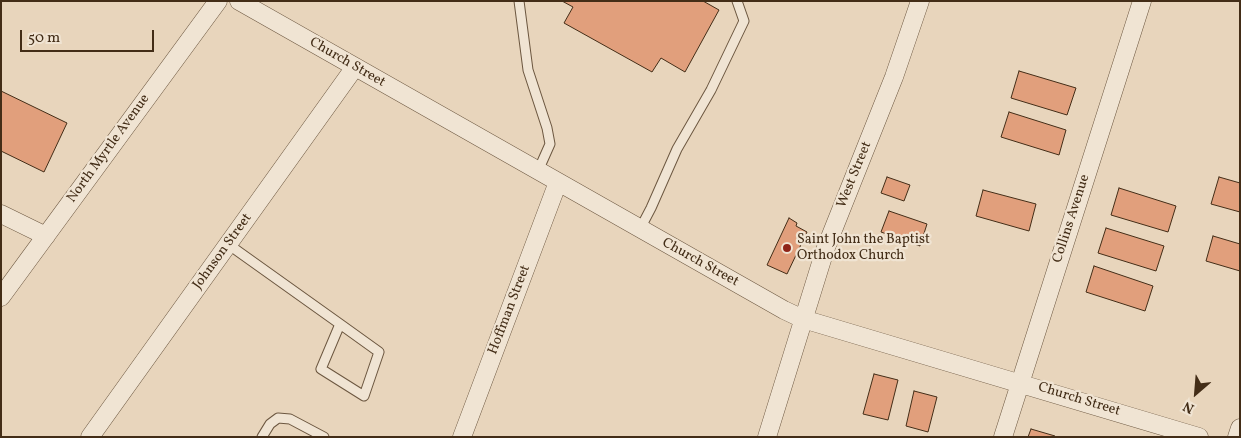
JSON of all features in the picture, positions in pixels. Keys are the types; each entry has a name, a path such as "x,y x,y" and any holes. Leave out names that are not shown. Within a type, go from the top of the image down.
{"street":[{"name":"North Myrtle Avenue","path":"1,298 218,1"},
{"name":"Church Street","path":"238,1 784,310 803,318 1198,437"},
{"name":"West Street","path":"767,437 825,250 894,77 920,1"},
{"name":"Collins Avenue","path":"1003,437 1142,1"},
{"name":"Johnson Street","path":"90,437 355,67"},
{"name":"Hoffman Street","path":"462,437 558,182"},
{"path":"1,214 46,236"},
{"path":"1237,437 1240,428"}],"lane":[{"path":"519,1 528,70 547,128 550,144 538,171"},
{"path":"640,229 677,148 711,90 744,21 737,1"},
{"path":"228,244 340,324 379,352 364,396 320,369 340,324"},
{"path":"262,437 270,424 278,418 290,419 324,437"}],"building":[{"path":"562,1 703,1 719,10 685,72 661,58 652,72 564,23 573,7"},
{"path":"1019,71 1076,88 1067,115 1011,98"},
{"path":"1,91 67,123 44,172 1,151"},
{"path":"1009,112 1066,130 1059,155 1001,137"},
{"path":"887,177 910,185 904,201 881,193"},
{"path":"1219,177 1240,183 1240,212 1211,204"},
{"path":"1119,188 1176,206 1168,232 1111,215"},
{"path":"983,190 1036,204 1029,231 976,216"},
{"path":"889,211 927,224 920,246 881,232"},
{"name":"Saint John the Baptist Orthodox Church","path":"789,218 797,223 796,226 807,232 787,274 767,265"},
{"path":"1106,228 1164,246 1156,271 1098,253"},
{"path":"1213,236 1240,244 1240,271 1206,261"},
{"path":"1094,266 1153,286 1145,311 1086,292"},
{"path":"874,374 898,380 888,420 863,414"},
{"path":"914,391 937,397 928,432 906,426"},
{"path":"1031,429 1055,436 1028,437"}],"place":[{"name":"Saint John the Baptist Orthodox Church","path":"787,248"}]}
